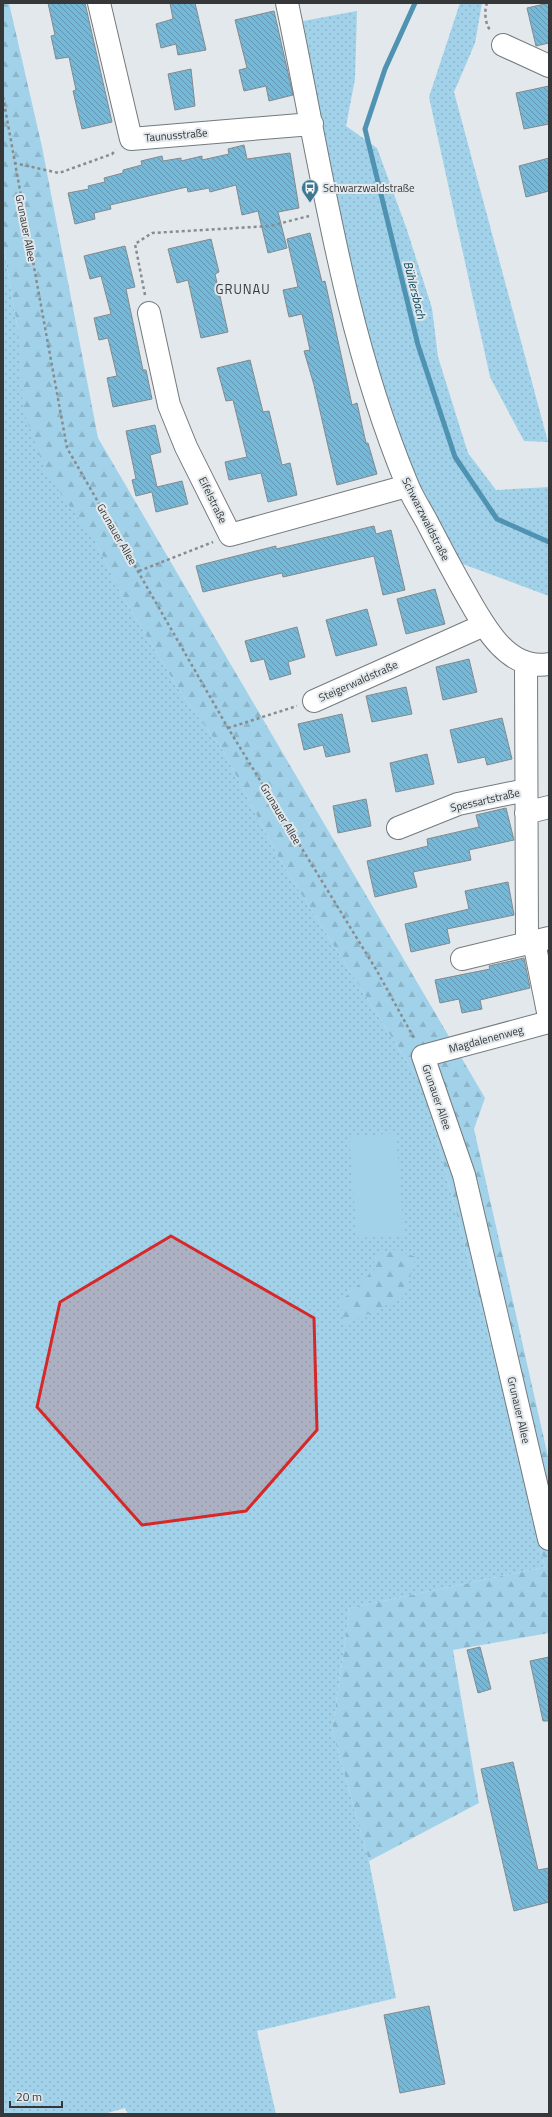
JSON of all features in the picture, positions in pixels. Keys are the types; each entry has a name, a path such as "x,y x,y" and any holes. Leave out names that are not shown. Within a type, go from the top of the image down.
{"street":[{"name":"Taunusstraße","path":"99,3 131,139 312,124"},
{"name":"Schwarzwaldstraße","path":"288,3 312,124 327,211 362,358 407,486 484,625 503,649 526,663 549,664"},
{"path":"504,45 549,66"},
{"name":"Eifelstraße","path":"149,313 169,405 186,447 230,535 407,486"},
{"name":"Steigerwaldstraße","path":"314,701 484,625"},
{"name":"Spessartstraße","path":"526,663 526,813 537,941 549,1017"},
{"name":"Spessartstraße","path":"398,828 458,804 526,790"},
{"name":"Spessartstraße","path":"526,813 549,807"},
{"path":"462,959 537,941"},
{"name":"Magdalenenweg","path":"423,1056 549,1022"},
{"name":"Grunauer Allee","path":"423,1056 464,1175 549,1539"}],"path":[{"path":"487,3 485,9 488,28 504,45"},
{"name":"Grunauer Allee","path":"3,97 67,448 228,728 377,971 423,1056"},
{"path":"14,163 59,173 112,154 131,139"},
{"path":"149,313 135,244 152,233 270,226 327,211"},
{"path":"139,571 230,535"},
{"name":"Steigerwaldstraße","path":"228,728 314,701"}],"highlighted area":[{"path":"171,1236 314,1318 317,1430 246,1511 142,1525 37,1407 60,1302"}],"green space":[{"path":"3,3 9,3 42,147 98,438 485,1098 474,1129 549,1461 549,1633 453,1650 479,1803 369,1861 332,1730 350,1608 545,1567 489,1336 423,1087 280,860 224,752 181,693 123,597 96,543 45,471 23,409 18,331 3,243"},
{"path":"460,3 482,3 475,43 454,92 548,442 524,441 490,377 429,97"},
{"path":"357,11 355,79 346,126 377,148 406,227 432,308 438,357 468,453 496,490 549,487 549,596 460,563 418,488 394,423 376,367 361,310 336,194 303,21"},
{"path":"3,243 18,331 96,543 123,597 181,693 224,752 280,860 423,1087 489,1336 545,1567 350,1608 332,1730 369,1861 396,1998 257,2031 276,2114 128,2114 125,2108 104,2114 3,2114"},
{"path":"396,1133 404,1235 357,1238 349,1137"},
{"path":"395,1250 416,1257 404,1297 344,1325 340,1302 375,1269 373,1256"}],"building":[{"path":"48,3 85,3 112,122 82,129 73,91 76,90 69,57 56,59 51,36 55,35"},
{"path":"170,3 195,3 206,50 178,55 176,44 161,48 156,24 173,19"},
{"path":"549,3 549,43 536,46 527,8"},
{"path":"274,11 293,95 269,101 266,86 244,91 239,70 247,68 235,20"},
{"path":"191,69 195,106 175,110 168,74"},
{"path":"549,86 549,124 524,129 516,93"},
{"path":"244,145 247,159 290,153 299,208 278,212 287,248 268,253 258,211 242,215 236,185 210,192 209,188 188,192 187,187 110,205 111,209 94,213 95,219 75,224 68,193 89,189 88,186 105,182 104,178 123,173 123,170 142,165 141,161 162,156 163,161 181,158 181,161 202,156 202,160 229,154 228,149"},
{"path":"549,158 549,191 526,197 519,166"},
{"path":"310,233 322,282 325,281 352,405 357,403 366,443 368,443 377,474 337,485 314,385 304,351 310,350 302,314 289,317 283,290 298,287 287,239"},
{"path":"211,239 219,272 215,274 228,332 201,338 188,280 177,283 168,249"},
{"path":"125,246 135,287 126,289 143,370 146,370 152,399 113,407 107,378 117,376 108,338 99,340 94,318 111,314 101,276 90,279 84,256"},
{"path":"250,360 263,412 269,411 282,465 290,463 297,495 268,502 261,473 229,480 225,462 247,457 233,400 226,401 217,368"},
{"path":"155,425 161,452 150,455 157,487 182,481 188,504 156,512 152,492 136,496 132,480 136,479 126,431"},
{"path":"374,526 376,534 391,530 405,590 383,595 374,556 283,577 282,573 203,592 196,566 276,546 276,549"},
{"path":"435,589 445,624 406,634 397,599"},
{"path":"367,609 377,645 336,656 326,620"},
{"path":"297,627 305,657 288,662 291,674 270,680 264,659 251,662 245,641"},
{"path":"469,659 477,692 443,700 436,667"},
{"path":"406,687 412,714 372,722 366,696"},
{"path":"342,714 350,752 326,757 323,745 304,750 298,724"},
{"path":"502,718 512,759 487,765 485,757 458,763 450,730"},
{"path":"427,754 434,784 396,792 390,763"},
{"path":"366,799 371,826 338,833 333,806"},
{"path":"506,808 514,840 469,850 471,860 413,872 417,887 375,897 367,861 428,846 427,839 479,827 476,815"},
{"path":"508,882 514,915 447,929 450,943 411,952 405,924 469,909 465,891"},
{"path":"524,958 530,988 480,1000 482,1009 462,1013 459,999 440,1003 435,980 490,969 489,966"},
{"path":"480,1647 491,1689 478,1693 467,1650"},
{"path":"549,1657 549,1721 543,1721 530,1661"},
{"path":"513,1762 538,1870 549,1868 549,1902 514,1911 481,1769"},
{"path":"429,2006 445,2084 400,2093 384,2015"}],"waterway":[{"name":"Bühlersbach","path":"415,3 385,69 365,129 418,345 455,457 497,519 549,542"}],"place":[{"name":"Schwarzwaldstraße","path":"310,203"}],"district":[{"name":"GRUNAU","path":"243,289"}]}
